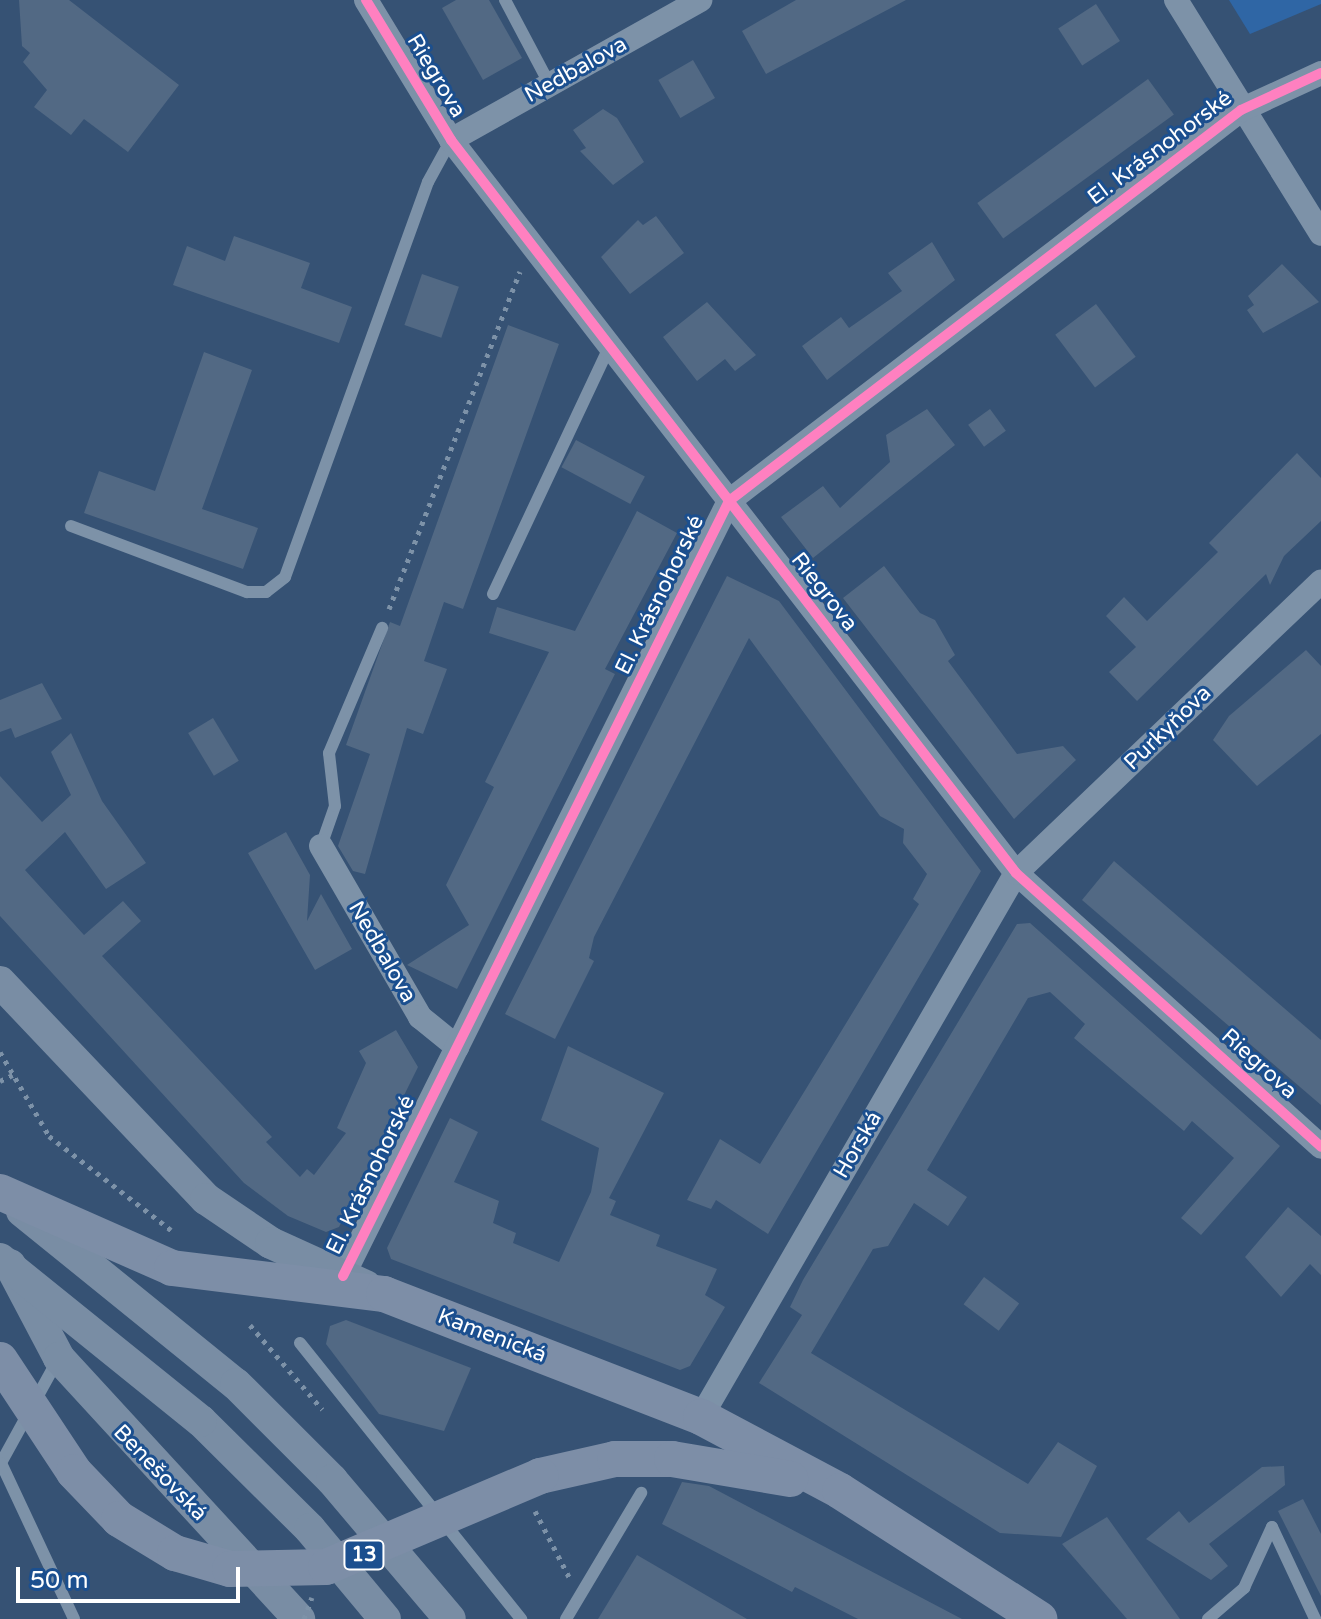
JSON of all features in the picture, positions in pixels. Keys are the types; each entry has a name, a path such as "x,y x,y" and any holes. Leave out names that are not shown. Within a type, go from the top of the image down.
{"main road":[{"name":"Kamenická","path":"0,982 206,1199 271,1243 384,1294 701,1417 840,1491 1039,1619"},
{"name":"13","path":"0,1194 114,1246 200,1275 384,1294"},
{"path":"0,1194 236,1384 332,1480 450,1619"},
{"name":"Benešovská","path":"0,1244 59,1358 299,1619"},
{"path":"0,1259 201,1421 310,1529 385,1619"},
{"name":"13","path":"0,1360 74,1472 119,1519 175,1553 230,1569 326,1567 540,1476 615,1459 672,1459 840,1491"}],"street":[{"name":"Riegrova","path":"366,0 451,140 1016,873 1321,1147"},
{"path":"1176,0 1241,110 1321,234"},
{"name":"Nedbalova","path":"451,140 690,3"},
{"name":"El. Krásnohorské","path":"343,1276 729,501 1241,110 1321,73"},
{"name":"Purkyňova","path":"1016,873 1321,582"},
{"name":"Nedbalova","path":"321,846 420,1017 457,1047"},
{"name":"Horská","path":"701,1417 1016,873"}],"lane":[{"path":"505,0 550,85"},
{"path":"71,526 247,592 266,592 285,577 428,182 451,140"},
{"path":"493,594 609,348"},
{"path":"321,846 335,806 329,753 382,628"},
{"path":"300,1343 521,1619"},
{"path":"59,1358 1,1463 74,1619"},
{"path":"566,1619 641,1493"},
{"path":"1208,1619 1244,1588 1272,1527 1315,1619"}],"path":[{"path":"382,628 530,245"},
{"path":"0,1052 49,1136 174,1232"},
{"path":"0,1081 13,1075"},
{"path":"536,1513 580,1596"}],"shaded area":[{"path":"1229,0 1321,0 1321,4 1250,34"}],"building":[{"path":"19,0 69,0 179,85 128,152 84,119 71,135 34,107 47,90 23,62 30,53 22,46"},
{"path":"456,0 489,0 522,58 483,80 442,8"},
{"path":"796,0 906,0 766,74 742,31"},
{"path":"1096,4 1120,41 1082,65 1058,29"},
{"path":"693,60 715,98 680,118 658,80"},
{"path":"1148,79 1174,115 1003,239 977,203"},
{"path":"603,109 617,118 644,162 613,185 580,151 586,148 573,130"},
{"path":"656,216 684,253 630,294 601,257 638,220 643,225"},
{"path":"234,236 310,263 301,288 352,307 339,343 173,285 187,246 225,261"},
{"path":"932,242 955,280 827,380 802,346 841,317 849,328 902,291 888,273"},
{"path":"1282,264 1319,302 1263,333 1247,310 1254,305 1248,296"},
{"path":"422,274 459,287 441,338 404,325"},
{"path":"707,302 756,355 735,371 725,359 697,381 663,337"},
{"path":"1096,304 1136,357 1095,387 1055,335"},
{"path":"508,325 559,344 463,609 444,602 424,661 447,669 423,734 407,728 365,874 353,871 338,846 370,754 346,745 390,622 400,626"},
{"path":"204,352 252,370 202,509 258,528 243,569 84,513 99,471 155,491"},
{"path":"927,409 955,445 813,558 781,517 823,486 840,508 890,462 886,435"},
{"path":"990,409 1006,431 984,447 968,425"},
{"path":"576,440 645,477 630,504 561,467"},
{"path":"1297,453 1321,478 1321,521 1284,556 1270,585 1266,574 1137,701 1109,672 1136,647 1106,616 1124,597 1147,621 1218,552 1209,543"},
{"path":"637,511 677,533 605,669 615,674 457,989 407,965 469,925 446,885 494,787 485,782 549,652 489,633 497,607 575,631"},
{"path":"884,566 920,613 935,620 955,655 948,661 1017,754 1063,746 1076,760 1014,819 843,598"},
{"path":"727,576 779,601 981,871 768,1234 716,1200 711,1209 687,1200 720,1139 760,1164 919,904 913,899 927,874 903,843 904,829 880,816 749,638 594,937 589,958 594,961 555,1039 505,1014"},
{"path":"1306,650 1321,666 1321,734 1257,786 1213,740 1229,716"},
{"path":"42,683 62,719 15,738 11,728 0,732 0,700"},
{"path":"213,718 239,761 214,776 188,733"},
{"path":"71,733 102,801 146,863 106,889 65,832 25,870 84,935 123,901 141,921 102,956 272,1137 266,1142 300,1177 307,1169 314,1175 346,1133 337,1128 366,1063 359,1051 396,1030 418,1067 339,1227 326,1232 288,1216 244,1183 0,916 0,776 42,822 71,795 51,752"},
{"path":"286,832 310,875 307,921 321,894 352,949 315,970 248,853"},
{"path":"1114,861 1321,1040 1321,1105 1082,900"},
{"path":"1030,923 1280,1146 1201,1235 1181,1218 1234,1158 1192,1121 1184,1131 1074,1038 1085,1024 1050,992 1028,998 927,1170 967,1197 948,1226 914,1203 888,1246 873,1249 811,1353 1028,1484 1058,1442 1097,1466 1061,1537 1000,1533 759,1383 802,1315 790,1307 803,1280 1017,924"},
{"path":"568,1046 664,1093 609,1198 616,1201 610,1215 660,1235 656,1246 717,1269 705,1295 725,1307 690,1366 680,1370 391,1259 387,1248 450,1118 478,1132 454,1182 499,1201 493,1223 516,1233 513,1243 559,1262 591,1192 599,1148 541,1120"},
{"path":"1288,1207 1321,1236 1321,1275 1310,1264 1281,1297 1245,1257"},
{"path":"984,1277 1019,1303 999,1331 964,1304"},
{"path":"346,1320 471,1368 444,1431 379,1414 326,1344 330,1326"},
{"path":"1284,1466 1285,1485 1209,1544 1228,1566 1211,1580 1146,1539 1179,1511 1189,1523 1262,1467"},
{"path":"682,1482 709,1486 962,1619 858,1619 795,1587 792,1592 662,1524"},
{"path":"1303,1499 1321,1534 1321,1596 1278,1511"},
{"path":"1107,1517 1180,1619 1127,1619 1062,1544"},
{"path":"637,1555 747,1619 598,1619"}],"cycle path":[{"path":"366,0 451,140 1016,873 1321,1147"},
{"path":"343,1276 729,501 1241,110 1321,73"}]}
